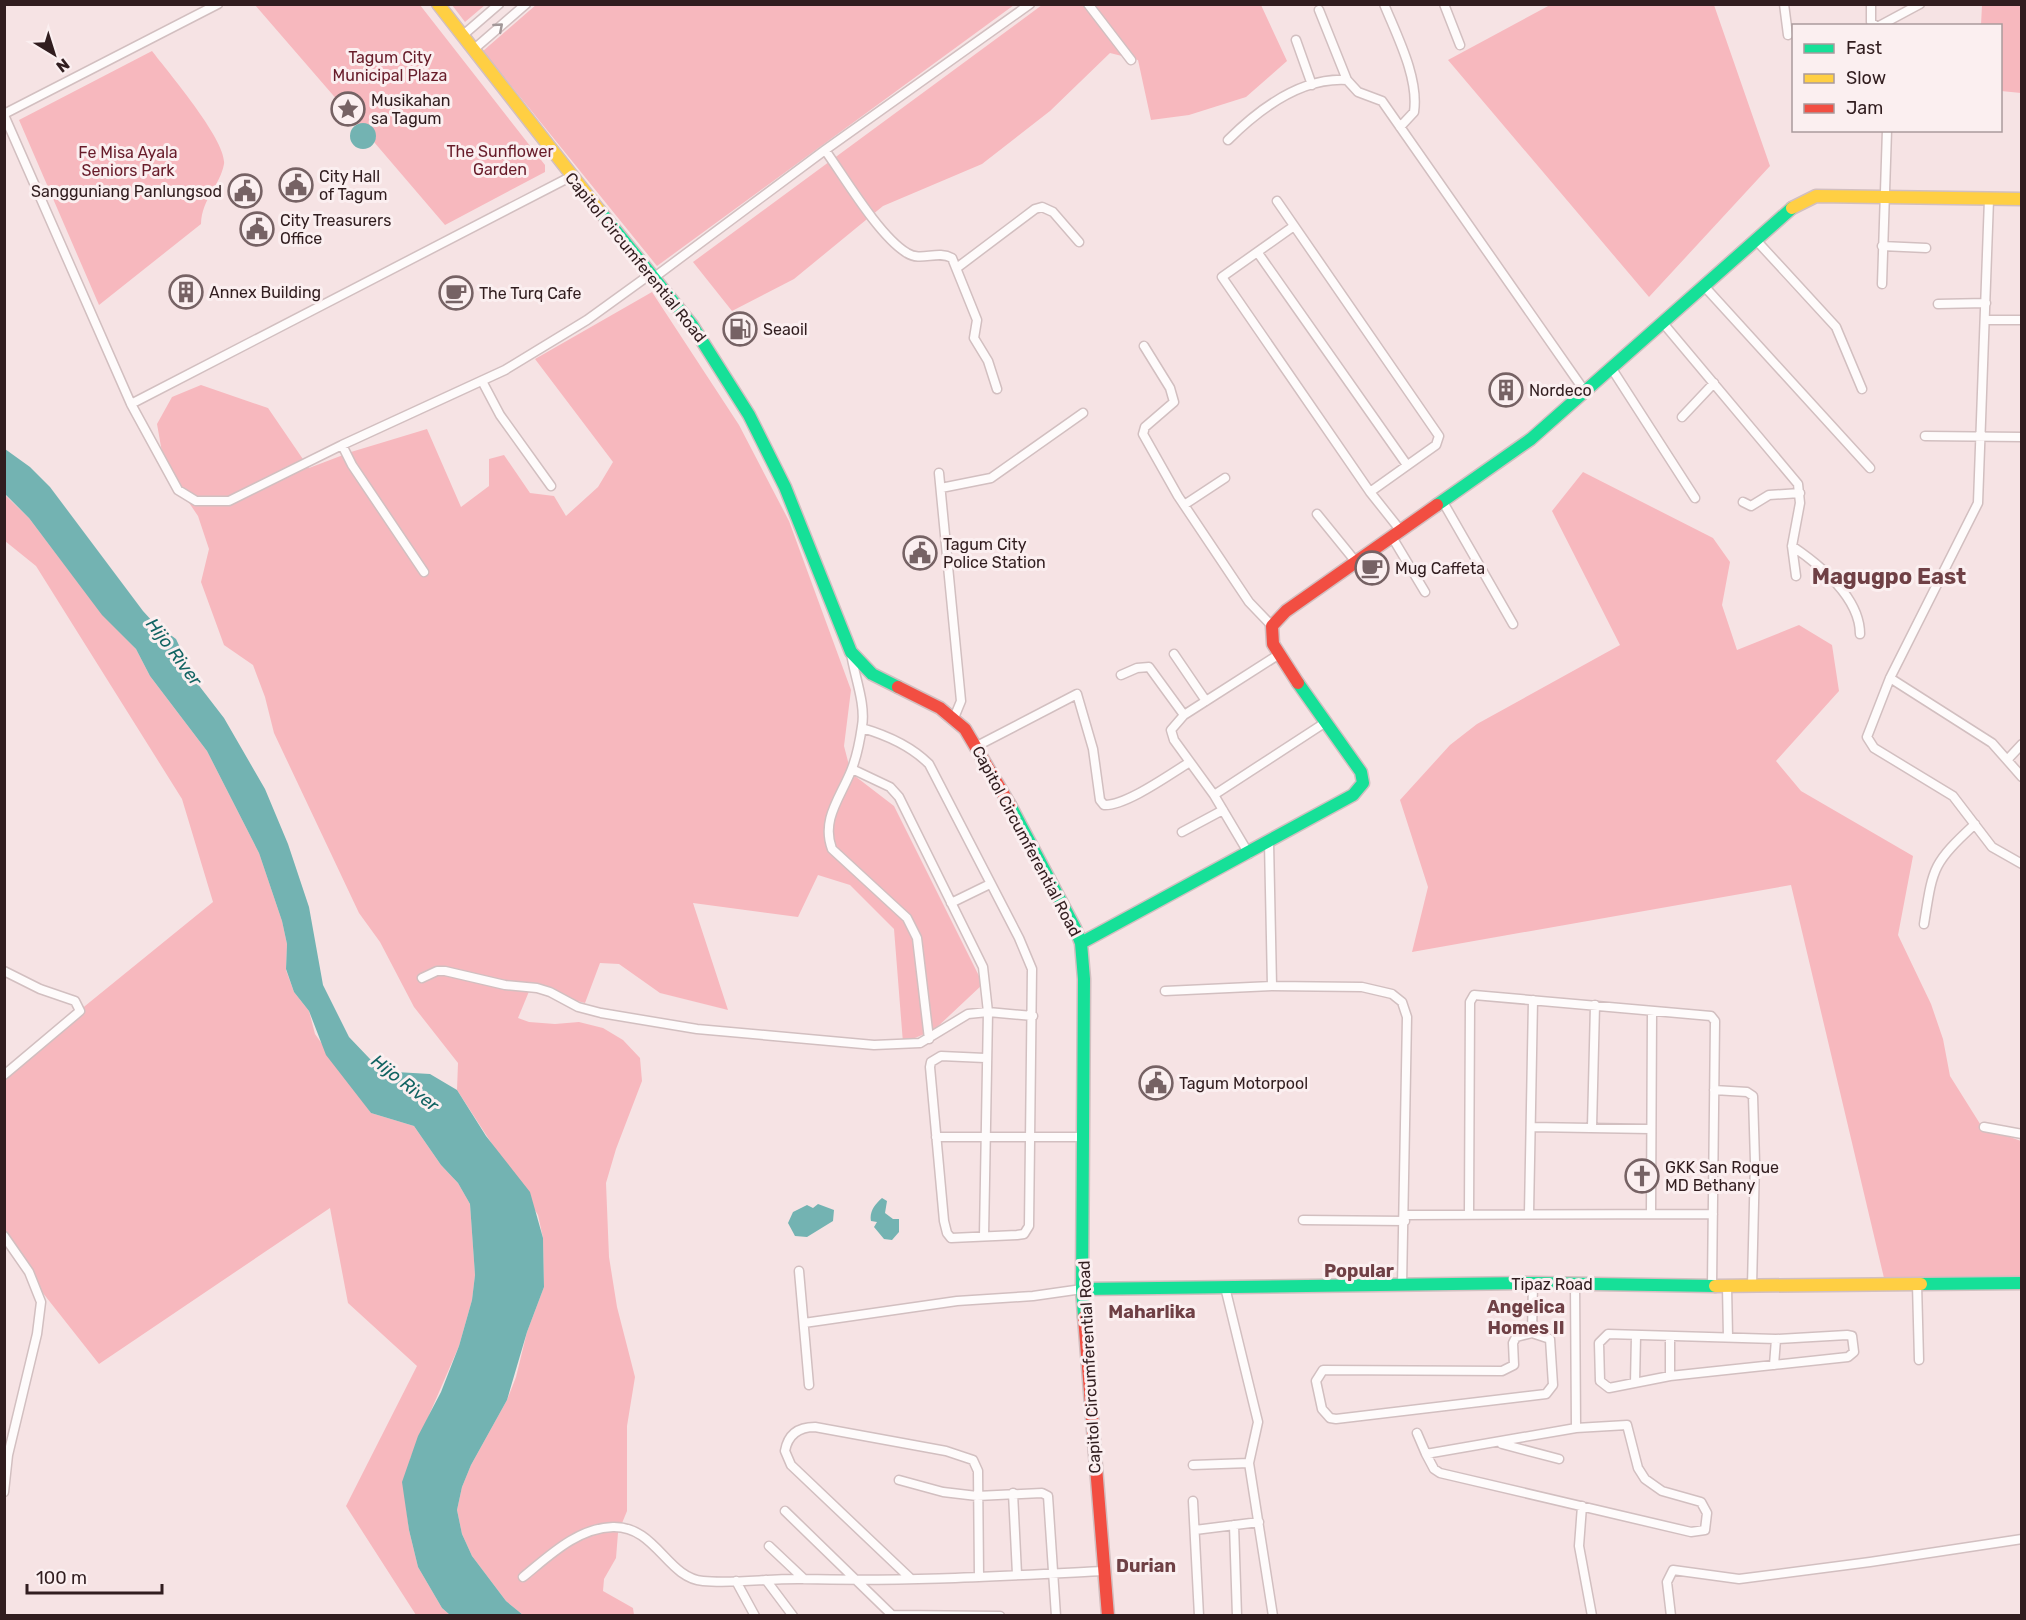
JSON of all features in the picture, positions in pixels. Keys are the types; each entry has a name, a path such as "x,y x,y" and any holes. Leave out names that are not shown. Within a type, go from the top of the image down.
{"street":[{"path":"218,4 4,115 130,404 178,490 196,501 229,501 246,495 342,445 482,381 555,341 654,274 1030,4"},
{"name":"Capitol Circumferential Road","path":"438,4 572,176 654,274 709,348 746,410 800,518 842,635 851,652 872,674 954,718 977,746 1081,943 1084,979 1082,1289 1108,1616"},
{"path":"462,36 499,4"},
{"path":"473,50 526,4"},
{"path":"1088,4 1131,60"},
{"path":"1384,4 1406,62 1413,93 1414,112 1400,127"},
{"path":"1444,4 1460,45"},
{"path":"1784,4 1788,35"},
{"path":"1871,4 1871,22 1874,24"},
{"path":"1882,24 1918,5"},
{"path":"1320,10 1347,80 1363,96 1382,101 1586,393"},
{"path":"1296,40 1312,85"},
{"path":"1228,140 1264,108 1312,85 1347,80"},
{"path":"1882,284 1887,132"},
{"path":"825,150 897,246 916,257 948,255 958,267 977,320 974,338 988,361 997,389"},
{"path":"130,404 572,176"},
{"path":"1272,626 1287,611 1531,439 1586,393 1755,239 1783,215 1809,198 1884,195 2022,199"},
{"path":"1989,199 1980,491 1975,513 1890,678 1867,741 1874,748 1953,795 1992,847 2022,864"},
{"path":"1277,201 1439,436 1436,445 1370,492"},
{"path":"958,267 1035,209 1042,207 1053,212 1079,242"},
{"path":"1294,226 1222,278 1370,492 1396,534 1425,592"},
{"path":"1755,239 1836,327 1862,389"},
{"path":"1882,246 1926,248"},
{"path":"1258,252 1407,465"},
{"path":"1704,286 1870,468"},
{"path":"1938,304 1986,303"},
{"path":"1985,320 2022,320"},
{"path":"1663,323 1791,475 1800,493 1792,546 1796,576"},
{"path":"1081,943 1353,795 1363,783 1361,772 1278,655 1273,644 1272,626 1249,602 1184,505 1143,434 1145,427 1174,402 1170,388 1144,346"},
{"path":"1612,369 1695,498"},
{"path":"482,381 500,414 551,486"},
{"path":"1682,417 1714,383"},
{"path":"940,488 991,478 1083,413"},
{"path":"1925,436 2022,437"},
{"path":"342,445 352,465 424,572"},
{"path":"939,473 961,701 954,718"},
{"path":"1184,505 1225,478"},
{"path":"1743,502 1751,506 1769,495 1800,493"},
{"path":"1443,502 1513,624"},
{"path":"1317,514 1356,562"},
{"path":"1792,546 1817,565 1850,602 1859,618 1860,634"},
{"path":"851,652 862,714 862,728 852,769 828,822 827,836 832,849 907,918 917,938 928,1039"},
{"path":"1174,654 1206,701"},
{"path":"1248,854 1214,795 1171,735 1175,723 1184,716 1278,655"},
{"path":"1121,675 1137,668 1149,668 1184,716"},
{"path":"1890,678 1992,743 2022,777"},
{"path":"977,746 1077,694 1093,749 1100,800 1104,805 1114,804 1131,796 1190,762"},
{"path":"1214,795 1326,722"},
{"path":"862,728 879,733 919,754 929,764 1029,957 1032,969 1028,1230 1017,1235 956,1238 947,1233 936,1137 932,1062 941,1056 985,1058"},
{"path":"2008,759 2022,744"},
{"path":"852,769 895,791 983,966 988,1012 985,1058 984,1236"},
{"path":"1182,832 1222,810"},
{"path":"1924,924 1932,875 1938,862 1975,824"},
{"path":"1269,842 1272,986"},
{"path":"951,903 990,884"},
{"path":"4,971 40,989 75,1001 80,1011 4,1075"},
{"path":"422,978 437,971 445,971 475,979 550,992 578,1007 601,1013 697,1029 874,1045 911,1045 928,1039 968,1014 988,1012 1033,1016"},
{"path":"1165,991 1272,986 1371,988 1392,994 1402,1002 1407,1017 1402,1286"},
{"path":"1469,1213 1471,998 1479,993 1652,1012 1707,1015 1714,1018 1712,1286"},
{"path":"1529,1213 1533,1000"},
{"path":"1592,1127 1595,1005"},
{"path":"1651,1214 1652,1012"},
{"path":"1714,1090 1747,1092 1753,1096 1755,1162 1752,1286"},
{"path":"1531,1127 1650,1129"},
{"path":"1984,1127 2022,1134"},
{"path":"936,1137 1084,1137"},
{"path":"1304,1220 1405,1218 1469,1213 1713,1214"},
{"path":"4,1236 29,1272 41,1302 38,1334 8,1455 4,1491"},
{"path":"799,1272 809,1386"},
{"path":"1533,1283 1533,1333"},
{"name":"Tipaz Road","path":"1082,1289 1533,1283 1712,1286 2022,1283"},
{"path":"1575,1284 1576,1428"},
{"path":"1917,1284 1919,1360"},
{"path":"1727,1286 1728,1337"},
{"path":"1225,1287 1258,1422 1249,1463 1273,1616"},
{"path":"804,1323 957,1301 1033,1296 1082,1289"},
{"path":"1533,1333 1546,1336 1551,1342 1553,1384 1546,1394 1336,1419 1330,1418 1322,1409 1316,1381 1323,1370 1502,1371 1514,1365 1513,1343 1516,1337 1533,1333"},
{"path":"1608,1334 1728,1337 1776,1339 1847,1335 1852,1336 1855,1341 1854,1352 1848,1357 1670,1376 1608,1388 1601,1384 1599,1343 1608,1334"},
{"path":"1635,1383 1636,1336"},
{"path":"1670,1337 1670,1376"},
{"path":"1774,1365 1776,1339"},
{"path":"1417,1432 1426,1454 1434,1469 1440,1473 1691,1532 1700,1533 1707,1525 1707,1513 1701,1502 1662,1491 1640,1473 1627,1425 1576,1428 1426,1454"},
{"path":"910,1578 797,1472 785,1451 790,1436 799,1429 815,1427 969,1457 976,1464 978,1471 979,1576"},
{"path":"1499,1443 1559,1459"},
{"path":"1193,1465 1249,1463"},
{"path":"899,1480 929,1489 977,1496 1042,1492 1051,1500 1056,1616"},
{"path":"1013,1493 1017,1574"},
{"path":"1193,1501 1199,1616"},
{"path":"1582,1506 1579,1546 1592,1616"},
{"path":"785,1511 892,1614 1000,1616"},
{"path":"1195,1530 1259,1522"},
{"path":"1234,1525 1237,1616"},
{"path":"523,1577 584,1533 616,1527 644,1536 687,1577 695,1580 804,1579 860,1582 1104,1571"},
{"path":"1671,1616 1667,1582 1673,1570 1715,1578 1738,1579 2022,1539"},
{"path":"769,1546 804,1579"},
{"path":"766,1580 793,1616"},
{"path":"736,1581 740,1593 754,1616"}],"green space":[{"path":"537,4 1014,5 657,266 483,51"},
{"name":"Tagum City Municipal Plaza","path":"255,5 420,5 545,165 545,172 445,225 374,142 376,137 372,127 358,124"},
{"path":"452,5 485,5 465,22"},
{"path":"1042,5 1261,5 1287,61 1246,97 1189,115 1151,120 1138,60 1110,53 1050,111 982,164 883,206 794,279 732,311 693,262"},
{"path":"1550,5 1714,5 1770,166 1649,297 1448,60"},
{"path":"1982,5 2021,5 2021,93 2002,91 2002,24 1981,24"},
{"name":"Fe Misa Ayala Seniors Park","path":"152,51 207,124 222,153 224,164 204,207 201,224 99,305 19,120"},
{"path":"652,292 739,425 789,521 851,690 844,746 851,773 894,806 983,984 934,1030 903,1043 894,929 850,885 818,875 798,917 693,903 728,1010 660,993 619,964 600,963 585,1003 530,989 518,1018 529,1022 555,1024 579,1022 603,1028 623,1040 640,1058 642,1081 616,1149 606,1183 609,1257 617,1307 635,1377 627,1426 627,1511 618,1533 616,1558 604,1579 603,1591 633,1608 634,1615 523,1615 506,1601 472,1556 462,1534 457,1510 462,1487 471,1465 507,1400 516,1377 527,1332 544,1287 543,1238 538,1215 457,1090 458,1063 414,1007 380,942 359,913 274,733 265,697 253,665 224,645 201,582 209,549 198,516 179,488 163,458 157,424 172,397 201,385 268,408 309,468 351,452 427,429 461,507 489,486 489,459 504,455 530,493 554,496 566,516 598,487 613,462 535,359"},
{"path":"1583,472 1713,538 1730,562 1722,605 1737,650 1799,625 1832,645 1839,691 1776,761 1801,791 1913,856 1898,935 1931,1004 1943,1039 1950,1076 1982,1127 2021,1141 2021,1278 1884,1278 1791,885 1412,952 1428,887 1400,800 1450,745 1477,724 1620,645 1552,511"},
{"path":"4,494 29,518 102,614 136,649 150,676 207,751 259,853 282,921 287,944 286,970 294,992 309,1011 315,1034 371,1113 414,1126 441,1165 458,1183 470,1204 475,1275 472,1300 459,1346 410,1459 406,1506 418,1567 442,1608 450,1615 416,1615 346,1506 417,1366 348,1303 330,1208 99,1364 5,1245 5,1071 213,902 182,799 36,566 5,541"}],"water":[{"path":"363,123 372,127 376,136 372,145 363,149 354,145 350,136 354,127"},
{"name":"Hijo River","path":"5,449 30,467 50,487 143,611 153,622 176,639 197,683 224,718 265,789 288,844 309,907 323,985 349,1037 370,1059 382,1066 396,1072 430,1074 457,1090 486,1136 530,1192 543,1238 544,1287 527,1332 507,1400 471,1465 462,1487 457,1510 462,1534 472,1556 506,1601 523,1615 450,1615 442,1608 418,1567 409,1530 402,1482 418,1436 441,1392 459,1346 472,1300 475,1275 470,1204 458,1183 441,1165 414,1126 371,1113 326,1055 309,1011 294,992 286,969 287,944 282,921 259,853 207,751 150,676 136,649 102,615 29,518 5,494"},
{"path":"882,1198 887,1201 885,1213 893,1219 899,1219 899,1232 892,1240 884,1239 874,1227 877,1222 871,1221 873,1208"},
{"path":"818,1204 834,1210 833,1221 807,1237 795,1236 788,1223 793,1212 807,1205 813,1208"}],"traffic: fast":[{"path":"1437,505 1531,439 1792,208"},
{"path":"599,210 692,325 749,415 785,487 851,652 872,674 898,687"},
{"path":"1081,943 1353,795 1363,783 1361,772 1298,683"},
{"path":"1010,805 1081,943 1084,979 1082,1289 1084,1317"},
{"path":"1082,1289 1533,1283 1715,1286"},
{"path":"1921,1284 2022,1283"}],"traffic: slow":[{"path":"438,4 599,210"},
{"path":"1792,208 1816,196 2022,199"},
{"path":"1715,1286 1921,1284"}],"traffic: jam":[{"path":"1298,683 1273,644 1272,626 1286,611 1437,505"},
{"path":"898,687 940,708 965,729 1010,805"},
{"path":"1084,1317 1108,1616"}],"place":[{"name":"Musikahan sa Tagum","path":"348,109"},
{"name":"City Hall of Tagum","path":"296,185"},
{"name":"Sangguniang Panlungsod","path":"245,191"},
{"name":"City Treasurers Office","path":"257,229"},
{"name":"Annex Building","path":"186,292"},
{"name":"The Turq Cafe","path":"456,293"},
{"name":"Seaoil","path":"740,329"},
{"name":"Nordeco","path":"1506,390"},
{"name":"Tagum City Police Station","path":"920,553"},
{"name":"Mug Caffeta","path":"1372,568"},
{"name":"Tagum Motorpool","path":"1156,1083"},
{"name":"GKK San Roque MD Bethany","path":"1642,1176"}],"district":[{"name":"Magugpo East","path":"1889,576"},
{"name":"Popular","path":"1359,1271"},
{"name":"Maharlika","path":"1152,1312"},
{"name":"Angelica Homes II","path":"1526,1317"},
{"name":"Durian","path":"1146,1566"}],"park label":[{"name":"The Sunflower Garden","path":"500,160"}]}
